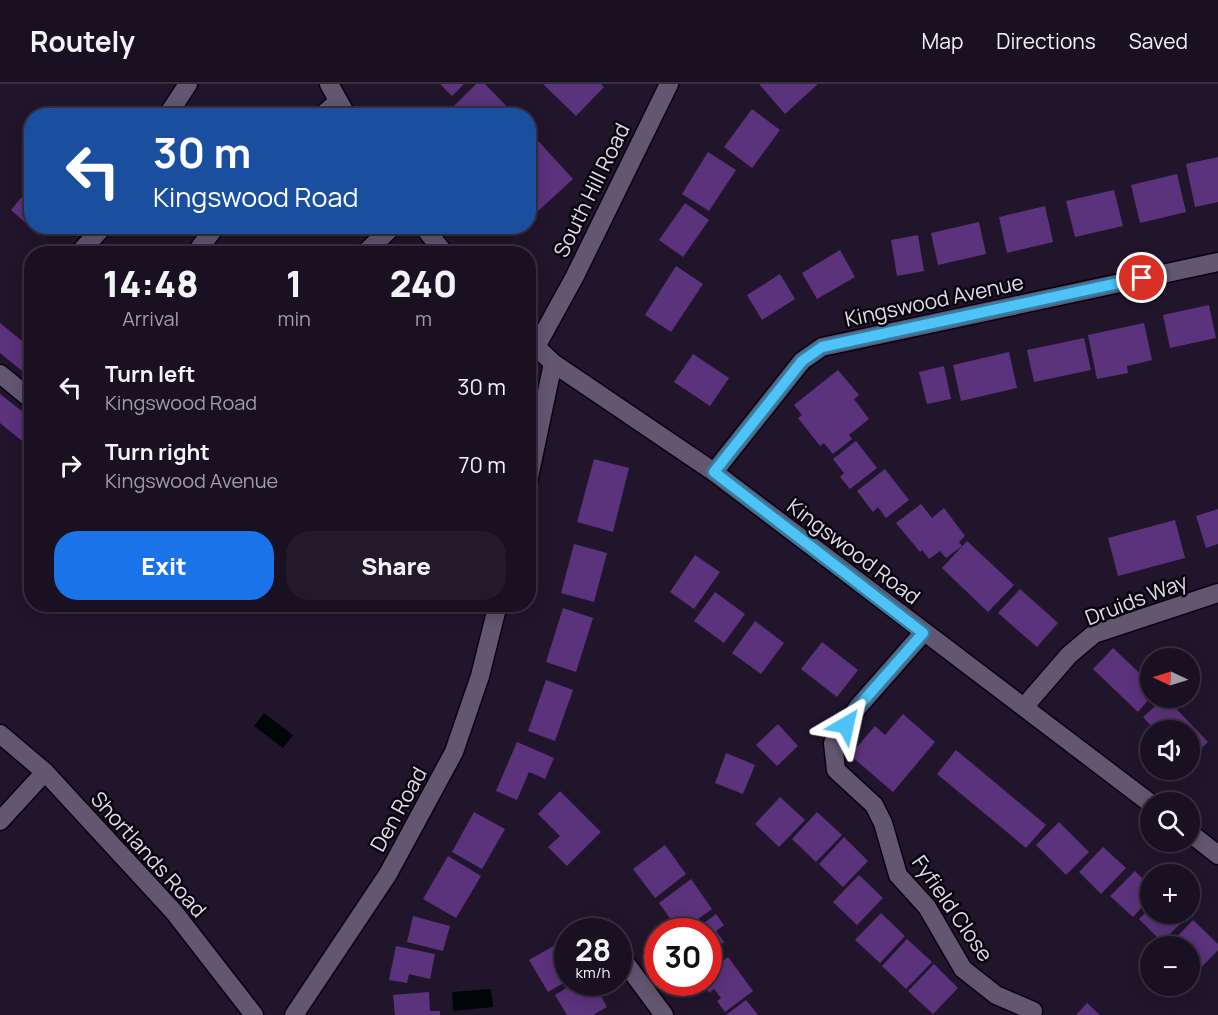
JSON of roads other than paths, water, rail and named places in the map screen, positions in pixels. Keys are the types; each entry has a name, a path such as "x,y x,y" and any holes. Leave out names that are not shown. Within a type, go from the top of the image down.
{"street":[{"path":"172,108 188,84"},
{"path":"329,84 341,108"},
{"name":"South Hill Road","path":"536,337 575,276 669,84"},
{"path":"85,246 97,234"},
{"path":"372,246 385,234"},
{"path":"429,234 439,246"},
{"name":"Kingswood Avenue","path":"714,472 802,361 822,347 1218,262"},
{"name":"Kingswood Road","path":"536,347 553,363 714,472 923,633 1024,706 1140,795"},
{"path":"536,445 553,363"},
{"path":"0,374 24,394"},
{"name":"Druids Way","path":"1024,706 1069,655 1094,634 1218,593"},
{"name":"Den Road","path":"294,1015 388,874 454,752 480,676 496,612"},
{"name":"Fyfield Close","path":"923,633 858,707 833,743 836,770 874,805 883,823 898,875 927,907 963,969 996,995 1032,1011"},
{"name":"Shortlands Road","path":"0,734 45,772 174,912 254,1015"},
{"path":"0,822 45,772"},
{"path":"1200,841 1218,855"},
{"path":"632,972 664,1015"}]}
